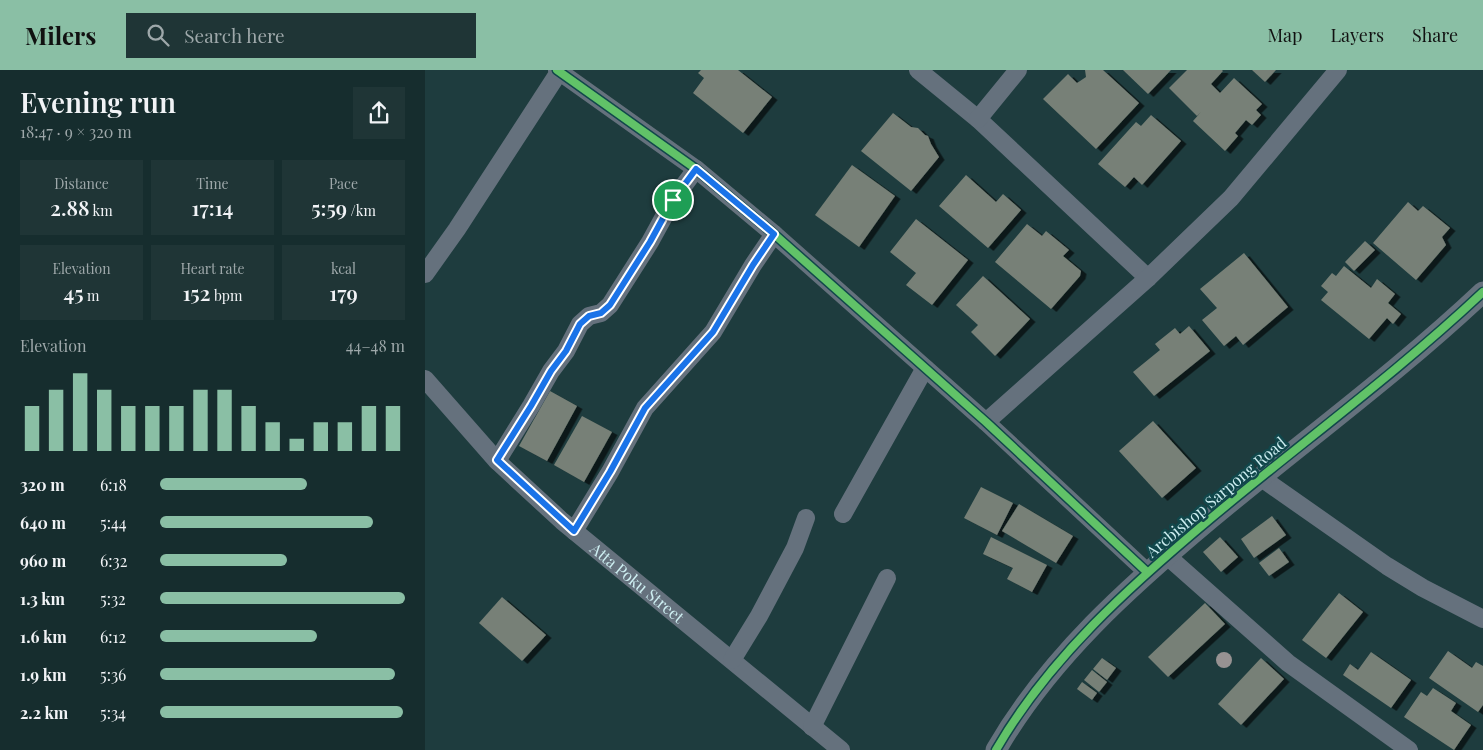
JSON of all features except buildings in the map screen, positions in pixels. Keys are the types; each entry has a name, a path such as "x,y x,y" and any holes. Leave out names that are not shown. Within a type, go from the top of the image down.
{"street":[{"path":"918,70 978,119 1148,278"},
{"path":"978,119 1018,70"},
{"path":"986,422 1148,278 1241,186 1338,70"},
{"path":"425,274 457,229 558,71 696,169 774,234 986,422 1147,572"},
{"path":"497,460 551,371 566,351 580,324 589,316 601,313 610,305 650,242 673,200 696,169"},
{"path":"574,531 610,472 645,408 713,332 774,234"},
{"name":"Arcbishop Sarpong Road","path":"997,750 1017,716 1061,659 1147,572 1261,477 1421,349 1483,292"},
{"path":"843,514 925,368"},
{"name":"Atta Poku Street","path":"425,379 497,460 574,531 841,750"},
{"path":"1261,477 1387,566 1423,588 1483,619"},
{"path":"732,660 759,616 795,548 805,518"},
{"path":"1166,555 1288,663 1409,750"},
{"path":"812,727 887,578"}],"cycle path":[{"path":"557,70 696,169 774,234 986,422 1147,572"},
{"path":"996,750 1017,716 1066,654 1121,597 1210,519 1417,351 1483,292"}],"route":[{"path":"696,169 774,234 713,332 645,408 610,472 574,531 497,460 551,371 566,351 580,324 589,316 601,313 610,305 650,242 673,200 696,169"}]}
